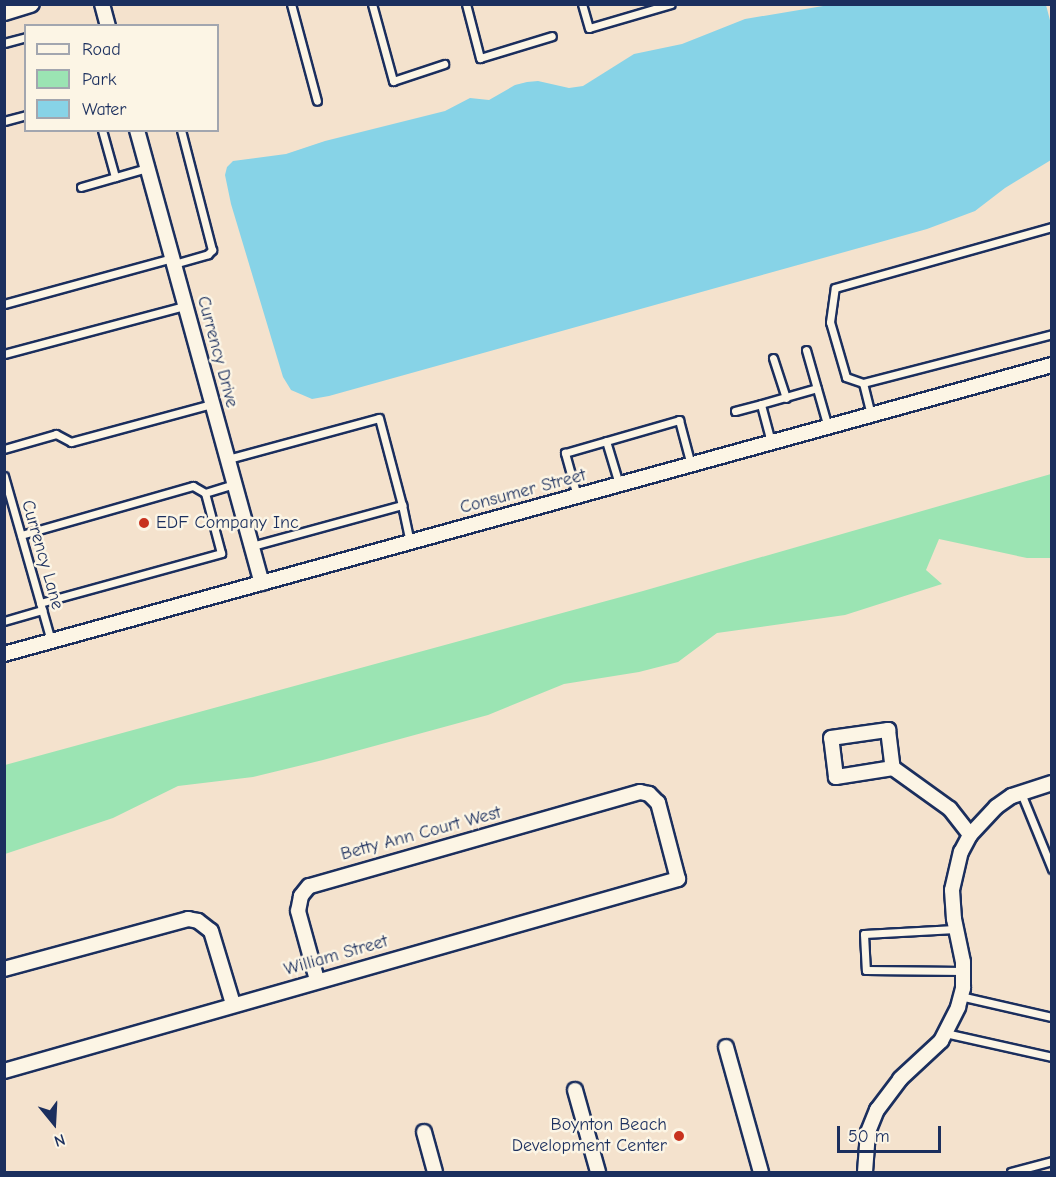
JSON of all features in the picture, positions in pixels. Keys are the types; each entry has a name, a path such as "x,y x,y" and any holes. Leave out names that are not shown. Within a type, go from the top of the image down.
{"street":[{"path":"102,4 107,24"},
{"path":"4,12 30,5"},
{"name":"Currency Drive","path":"138,132 262,583"},
{"name":"Consumer Street","path":"4,654 1052,365"},
{"path":"893,768 888,730 831,738 836,777 893,768 950,808 970,836"},
{"path":"865,1173 868,1132 877,1110 900,1079 928,1055 945,1034 960,996 964,971 955,929 952,890 955,871 970,836 996,807 1021,793 1052,783"},
{"name":"Betty Ann Court West","path":"317,981 298,911 301,896 309,886 640,792 649,794 658,803 678,879"},
{"name":"William Street","path":"4,1071 678,879"},
{"path":"4,969 188,919 198,921 211,931 233,1004"},
{"path":"726,1047 761,1173"},
{"path":"575,1090 598,1173"},
{"path":"424,1132 435,1173"}],"lane":[{"path":"291,4 317,101"},
{"path":"372,4 393,81 444,64"},
{"path":"466,4 480,58 552,36"},
{"path":"582,4 589,28 671,4"},
{"path":"4,43 24,38"},
{"path":"4,121 24,116"},
{"path":"103,132 115,177"},
{"path":"4,304 208,254 212,250 182,132"},
{"path":"81,187 147,168"},
{"path":"1052,227 835,288 830,322 846,377 864,383 1052,334"},
{"path":"4,354 185,306"},
{"path":"806,350 828,427"},
{"path":"773,358 786,398"},
{"path":"864,383 871,415"},
{"path":"735,411 817,388"},
{"path":"4,449 56,434 71,442 212,404"},
{"path":"761,404 771,442"},
{"path":"228,459 379,418 410,542"},
{"path":"577,496 565,453 679,420 691,465"},
{"path":"606,441 619,484"},
{"name":"Currency Lane","path":"4,476 51,642"},
{"path":"205,493 235,484"},
{"path":"4,621 41,606 221,553 205,493 193,486 21,535"},
{"path":"252,546 402,505"},
{"path":"1021,793 1052,869"},
{"path":"955,929 864,934 866,970 964,971"},
{"path":"960,996 1052,1017"},
{"path":"945,1034 1052,1057"},
{"path":"1011,1173 1052,1161"}],"green space":[{"path":"1051,474 1051,558 1027,558 939,539 926,570 942,584 845,615 717,633 678,662 639,672 564,684 488,715 323,760 253,777 178,786 113,818 5,854 5,765 643,591"}],"water":[{"path":"835,4 1046,5 1052,28 1051,160 1005,188 975,211 927,229 329,396 312,399 291,390 283,377 231,204 225,175 227,167 233,161 286,154 325,141 445,111 470,98 489,100 515,85 527,82 538,81 569,88 583,86 634,54 682,44 745,19"}],"place":[{"name":"EDF Company Inc","path":"144,523"},
{"name":"Boynton Beach Development Center","path":"679,1136"}]}
